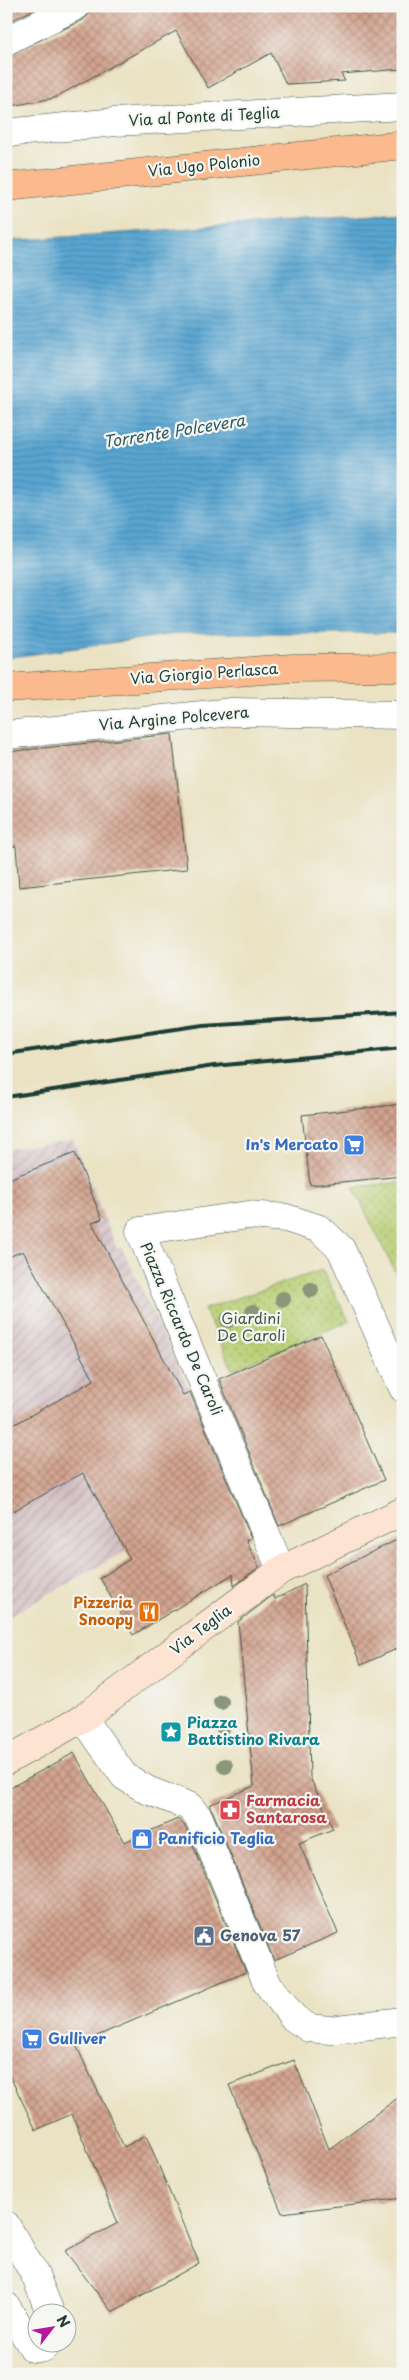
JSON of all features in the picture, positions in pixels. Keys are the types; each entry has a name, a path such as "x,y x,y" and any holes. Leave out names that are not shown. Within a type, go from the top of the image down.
{"main road":[{"name":"Via Ugo Polonio","path":"6,187 403,145"},
{"name":"Via Giorgio Perlasca","path":"6,688 293,668 403,668"},
{"name":"Via Teglia","path":"6,1761 84,1718 280,1570 403,1511"}],"street":[{"path":"6,41 76,6"},
{"name":"Via al Ponte di Teglia","path":"6,133 114,122 403,106"},
{"name":"Via Argine Polcevera","path":"6,735 232,712 403,715"},
{"name":"Piazza Riccardo De Caroli","path":"280,1570 140,1231 248,1215 286,1218 320,1229 340,1249 403,1388"},
{"path":"84,1718 124,1776 147,1790 189,1806 199,1818 267,1983 294,2018 309,2028 330,2030 403,2021"},
{"path":"6,2225 35,2275 46,2302"},
{"path":"6,2306 28,2340"}],"shaded area":[{"path":"73,1140 117,1249 122,1248 237,1489 6,1618 6,1149"}],"green space":[{"path":"403,1182 403,1288 353,1187"},
{"name":"Giardini De Caroli","path":"322,1270 349,1321 233,1370 204,1309"}],"water":[{"name":"Torrente Polcevera","path":"403,213 403,633 182,633 6,658 6,241"}],"building":[{"path":"6,6 41,6 6,23"},
{"path":"92,6 403,6 403,69 341,74 345,81 286,84 271,53 208,88 176,31 54,98 6,107 6,56 83,20 89,14"},
{"path":"172,734 187,869 19,887 16,846 6,847 6,752"},
{"name":"In's Mercato","path":"403,1104 403,1176 310,1185 302,1115"},
{"path":"75,1153 102,1219 92,1223 183,1395 190,1392 251,1538 246,1540 259,1567 234,1586 233,1574 133,1635 100,1578 130,1559 83,1473 6,1515 6,1429 94,1380 23,1251 6,1258 6,1180"},
{"path":"321,1335 384,1480 279,1526 219,1379"},
{"path":"403,1537 403,1646 361,1665 324,1575"},
{"path":"305,1584 310,1777 333,1829 299,1843 338,1933 274,1960 209,1805 254,1786 238,1622 273,1595 275,1599"},
{"path":"74,1753 124,1842 178,1819 185,1826 246,1972 76,2045 124,2147 146,2135 199,2263 112,2312 65,2251 118,2223 72,2114 36,2130 6,2068 6,1790"},
{"path":"294,2060 329,2149 403,2094 403,2198 282,2213 229,2085"}],"railway":[{"path":"6,1054 203,1025 403,1012"},
{"path":"6,1097 214,1066 403,1048"}],"place":[{"name":"In's Mercato","path":"354,1145"},
{"name":"Pizzeria Snoopy","path":"149,1612"},
{"name":"Piazza Battistino Rivara","path":"171,1732"},
{"name":"Farmacia Santarosa","path":"230,1810"},
{"name":"Panificio Teglia","path":"142,1839"},
{"name":"Genova 57","path":"204,1936"},
{"name":"Gulliver","path":"32,2039"}]}
